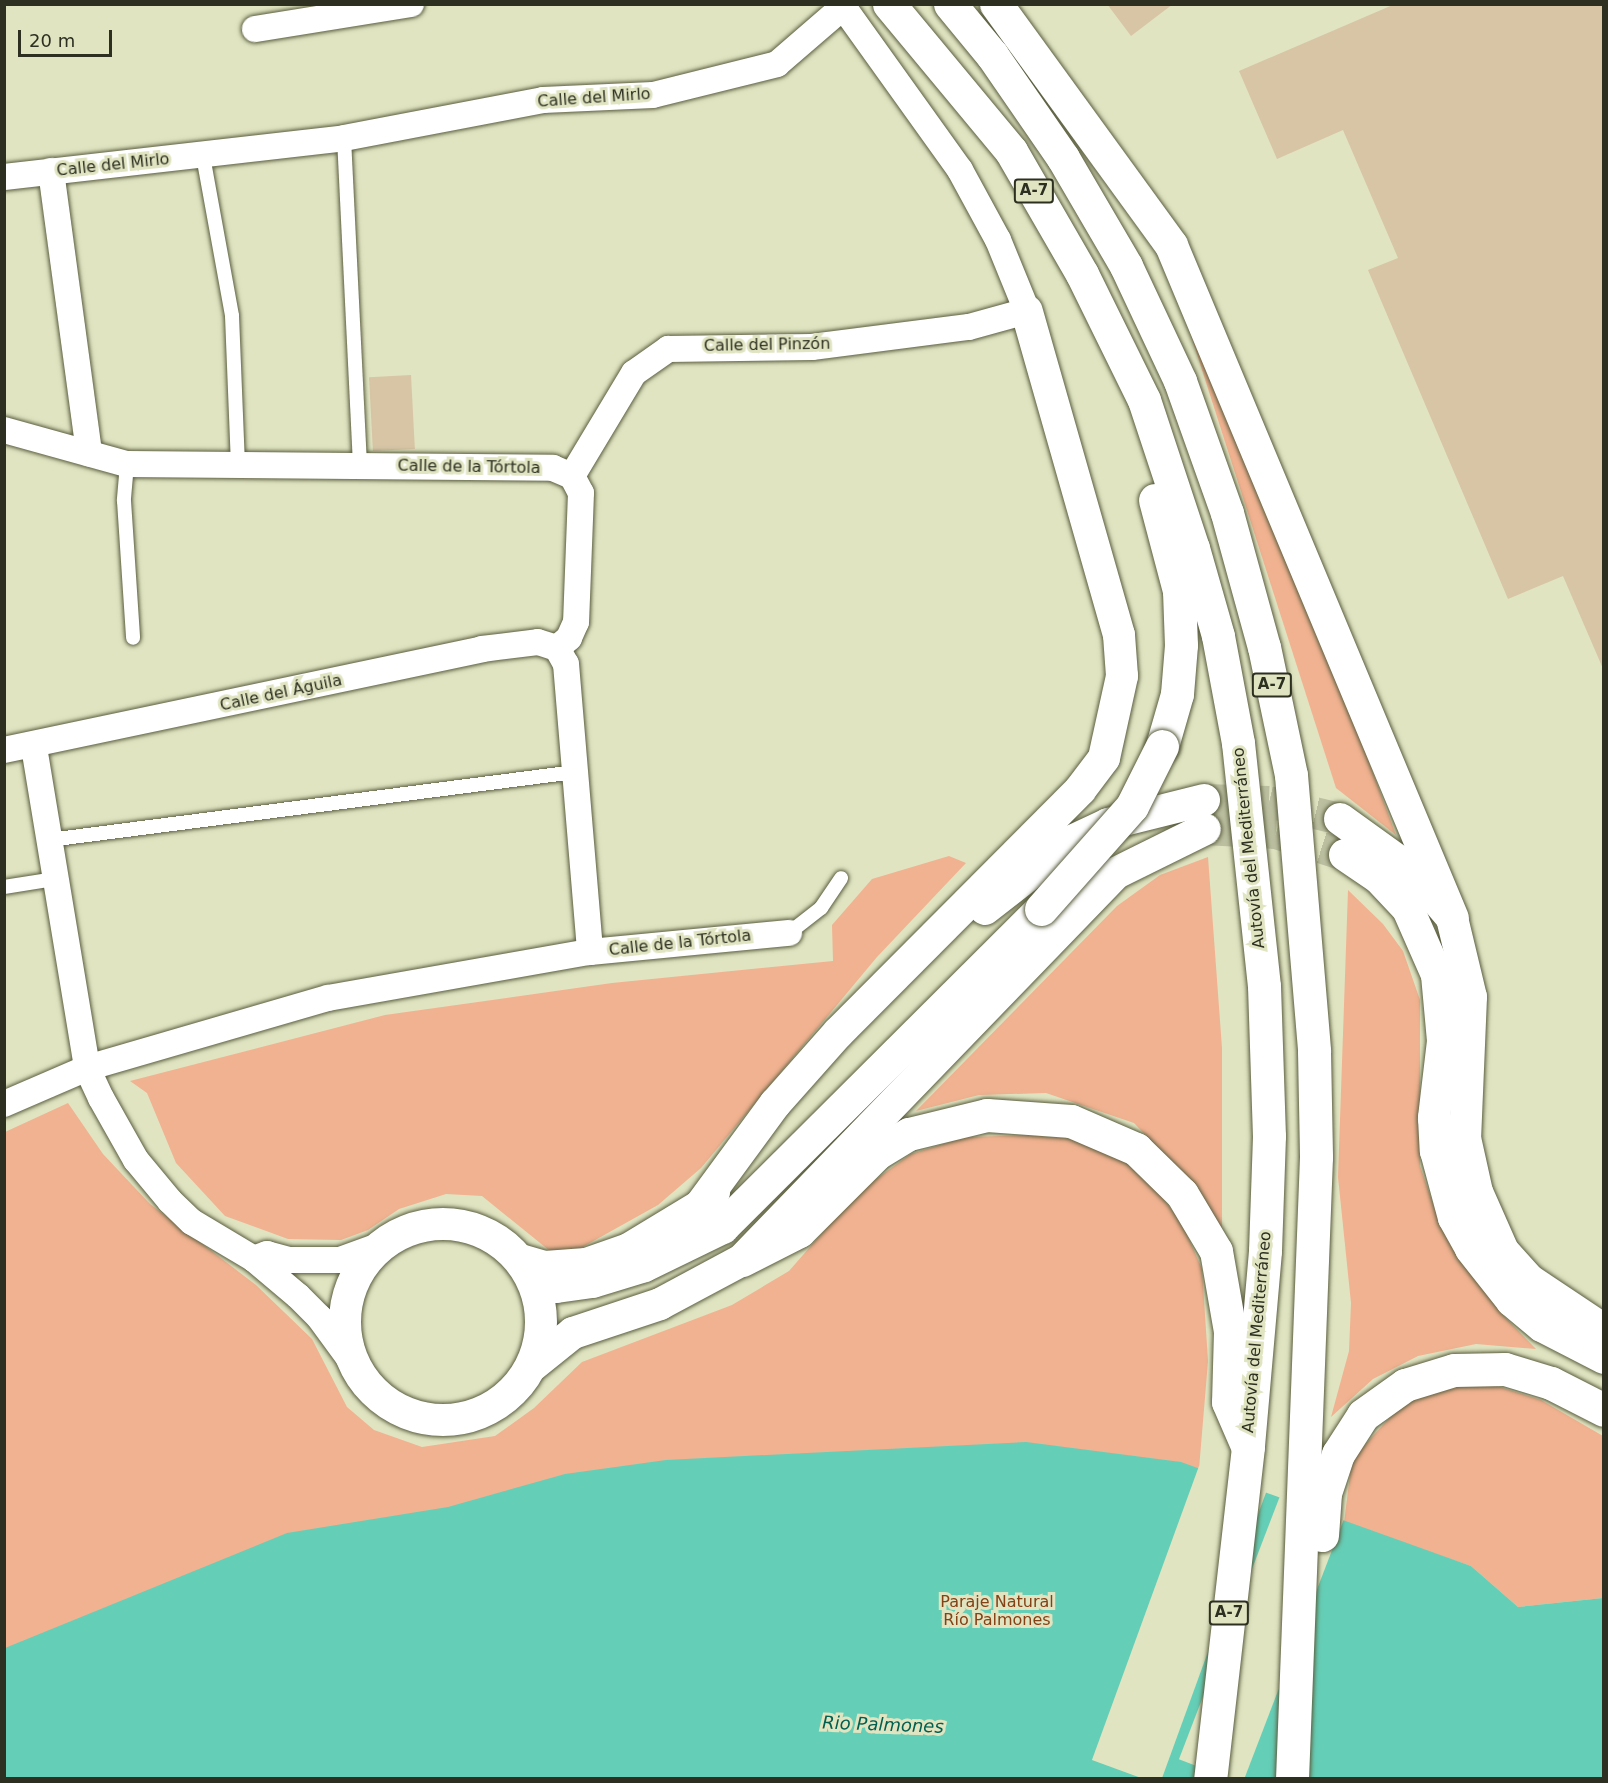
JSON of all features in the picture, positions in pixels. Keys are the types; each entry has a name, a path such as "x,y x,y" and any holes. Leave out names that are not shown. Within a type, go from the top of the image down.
{"highway":[{"name":"Autovía del Mediterráneo","path":"889,4 1011,151 1082,274 1144,400 1218,636 1238,743 1255,879 1269,1136 1265,1251 1248,1447 1210,1779"},
{"name":"A-7","path":"950,4 992,54 1063,158 1125,266 1184,392 1227,513 1264,647 1291,775 1314,1051 1316,1157 1292,1779"},
{"path":"996,4 1171,245 1452,918"},
{"path":"526,1270 556,1286 592,1281 644,1265 723,1227 752,1203 1041,909 1132,806 1162,746 1177,694 1179,602 1162,520 1135,444 1144,400"},
{"path":"742,1260 799,1232 877,1153 909,1134 987,1115 1071,1121 1136,1149 1182,1194 1216,1251 1230,1331 1228,1402 1248,1447"},
{"path":"1295,1732 1317,1648 1325,1493 1338,1454 1363,1415 1405,1385 1454,1370 1505,1369 1551,1383 1604,1410"}],"street":[{"path":"255,29 411,4"},
{"name":"Calle del Mirlo","path":"4,177 203,156 344,138 543,100 653,94 777,64 842,6 960,171 998,240 1026,311"},
{"path":"51,171 89,453"},
{"path":"700,1206 775,1104 839,1032 1080,790 1104,758 1122,676 1119,635 1026,311"},
{"name":"Calle del Pinzón","path":"572,476 634,373 649,358 668,349 812,347 969,327 1026,311"},
{"name":"Calle de la Tórtola","path":"4,430 127,464 553,468 572,476"},
{"path":"557,648 569,638 576,622 581,493 572,476"},
{"name":"Calle del Águila","path":"4,750 34,747 482,649 538,642 557,648"},
{"name":"Calle de la Tórtola","path":"557,648 566,663 590,952 789,933"},
{"path":"34,747 87,1068 136,1160 170,1202 192,1221 254,1259 319,1317 382,1400 421,1419 444,1421 486,1411 505,1400 532,1365 573,1333 660,1304 742,1260 1116,873 1204,814 1108,824 1072,841 1018,880 700,1206 629,1249 586,1264 526,1270"},
{"path":"1340,819 1412,871 1452,918 1471,997 1465,1138 1477,1192 1503,1251 1529,1280 1604,1330"},
{"path":"1345,855 1378,878 1408,909 1437,975 1443,1041 1434,1118 1436,1151 1455,1218 1471,1249 1512,1301 1542,1326 1604,1358"},
{"path":"4,1104 87,1068 328,998 590,952"},
{"path":"254,1259 267,1254 289,1260 340,1260 381,1245 421,1226 465,1226 486,1233 526,1270 542,1322 532,1365"},
{"path":"354,1365 345,1334 347,1301 366,1261 381,1245"}],"lane":[{"path":"344,138 360,466"},
{"path":"203,156 232,316 238,464"},
{"path":"127,464 124,501 133,638"},
{"path":"49,840 575,772"},
{"path":"789,933 821,908 840,878"},
{"path":"4,887 55,879"}],"shaded area":[{"path":"1186,320 1335,670 1396,835 1336,788"},
{"path":"949,856 966,863 877,957 701,1168 658,1205 579,1249 550,1251 482,1196 446,1194 399,1209 368,1230 341,1240 288,1239 225,1216 176,1163 147,1093 130,1081 385,1015 612,983 833,961 832,925 872,879"},
{"path":"1208,857 1222,1048 1222,1242 1202,1195 1134,1123 1046,1093 979,1095 916,1111 1117,906 1160,875"},
{"path":"1348,890 1383,924 1403,951 1420,1000 1420,1166 1438,1218 1501,1313 1536,1349 1476,1344 1418,1356 1373,1379 1331,1417 1349,1351 1351,1303 1338,1177"},
{"path":"68,1103 103,1154 150,1204 256,1285 312,1339 347,1407 374,1430 422,1447 495,1436 534,1408 582,1362 732,1305 789,1271 858,1192 911,1154 966,1137 1030,1135 1072,1139 1111,1151 1150,1182 1182,1223 1202,1269 1208,1361 1199,1469 1181,1463 5,1778 5,1132"},
{"path":"1490,1384 1541,1400 1603,1436 1603,1598 1518,1607 1471,1566 1344,1523 1352,1459 1403,1403 1435,1386"}],"water":[{"name":"Paraje Natural Río Palmones","path":"1026,1442 1181,1462 1471,1566 1518,1607 1603,1598 1603,1778 5,1778 5,1648 287,1533 448,1507 565,1474 666,1460"}],"pier":[{"path":"1199,1466 1267,1491 1162,1778 1141,1778 1092,1760"},
{"path":"1280,1496 1343,1520 1245,1778 1228,1778 1179,1759"}],"building":[{"path":"1107,4 1173,4 1131,36"},
{"path":"1395,4 1604,4 1604,671 1563,576 1508,599 1368,270 1398,258 1343,130 1277,159 1239,71"},
{"path":"411,375 415,449 373,451 369,377"}],"tunnel":[{"path":"1204,800 1269,802 1340,819"},
{"path":"1205,829 1276,833 1345,855"}],"water label":[{"name":"Rio Palmones","path":"883,1725"}]}
